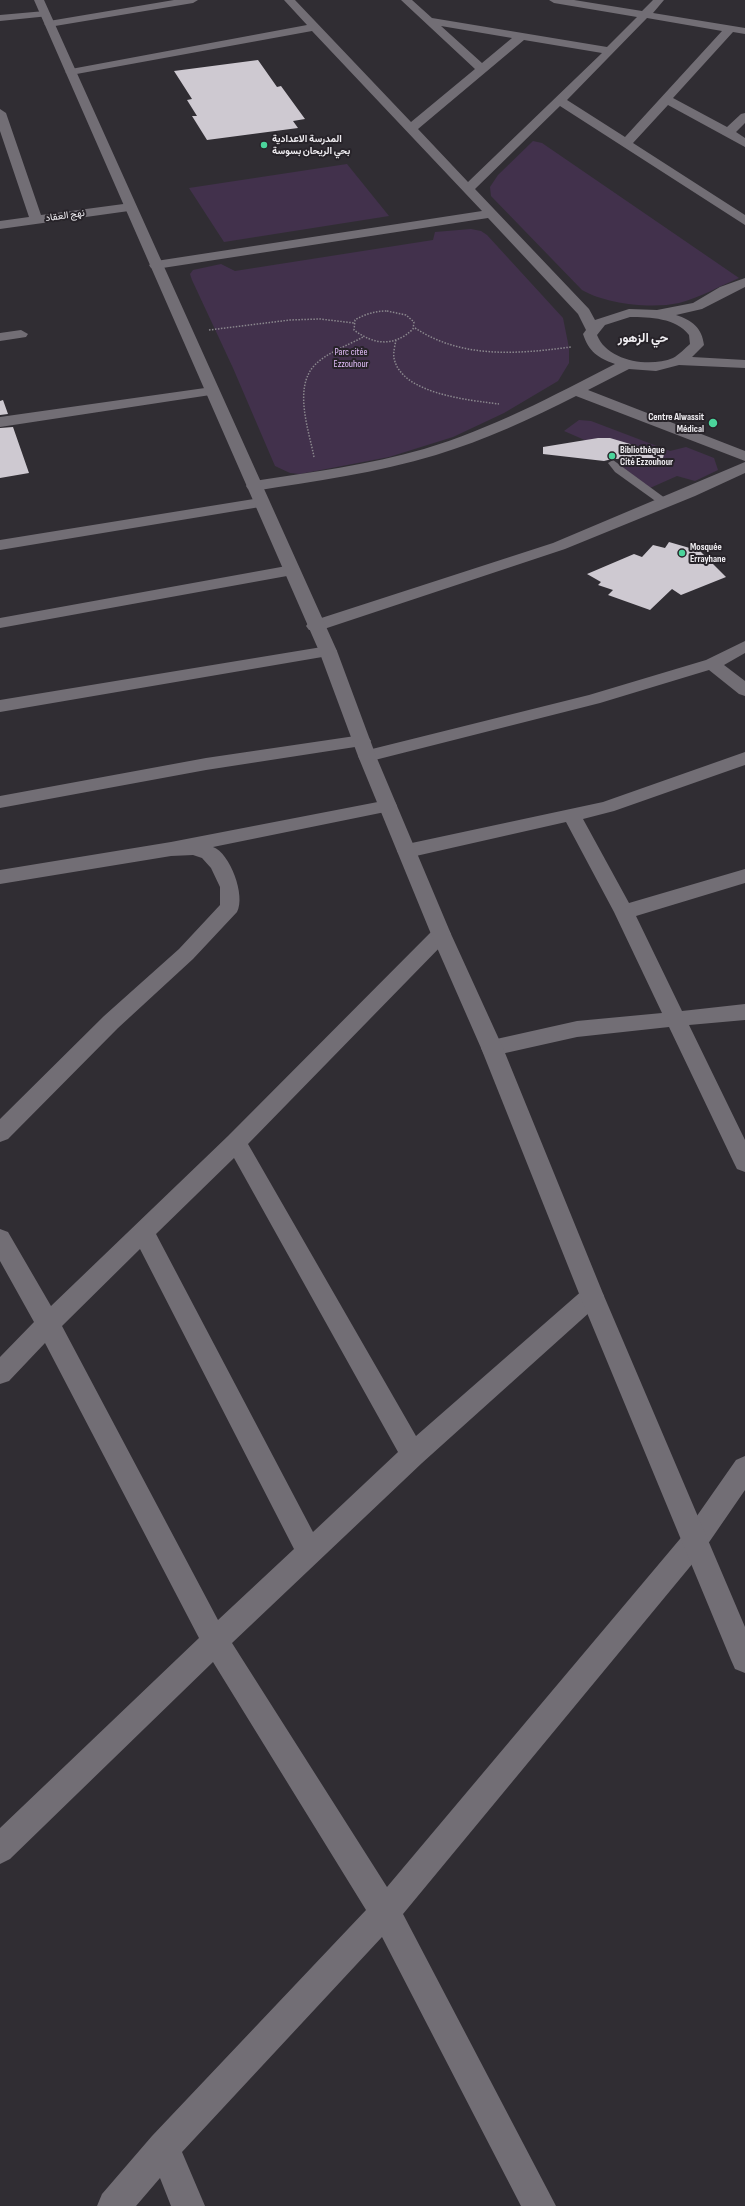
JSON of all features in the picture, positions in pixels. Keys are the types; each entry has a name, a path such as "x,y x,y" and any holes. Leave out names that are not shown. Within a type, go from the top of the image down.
{"street":[{"path":"39,0 292,570 315,626 328,651 364,748 441,934 492,1048 592,1296 694,1542 745,1660"},
{"path":"0,18 47,19 167,2 193,0"},
{"path":"289,0 566,295 584,312 592,329"},
{"path":"406,0 482,69"},
{"path":"467,190 610,51 659,0"},
{"path":"560,1 645,16 745,31"},
{"path":"427,20 610,51"},
{"path":"71,72 314,27"},
{"path":"626,143 730,29"},
{"path":"410,129 520,36"},
{"path":"666,99 728,132 745,143"},
{"path":"559,100 745,221"},
{"path":"0,113 36,220"},
{"path":"728,132 745,117"},
{"name":"نهج العقاد","path":"0,225 131,208"},
{"path":"156,265 490,214"},
{"path":"566,295 600,306 629,313 657,314 697,306 725,290 745,282"},
{"path":"686,324 697,306"},
{"path":"629,313 612,316 600,322 592,329 590,337 596,349 612,359 627,364 646,366 664,365 680,361 745,363"},
{"path":"657,314 686,324 696,334 697,345 692,354 680,361"},
{"path":"0,337 21,334"},
{"path":"697,345 745,363"},
{"path":"575,390 596,349"},
{"path":"0,545 257,494 317,476 366,468 431,452 484,434 627,364"},
{"path":"575,390 745,456"},
{"path":"0,422 212,391"},
{"path":"315,626 559,546 665,503 745,467"},
{"path":"0,623 292,570"},
{"path":"0,802 206,764 364,748 594,699 712,664 745,646"},
{"path":"0,706 328,651"},
{"path":"712,664 745,690"},
{"path":"407,851 607,808 745,758"},
{"path":"0,877 170,849 388,806"},
{"path":"571,815 624,912 745,1162"},
{"path":"0,1133 111,1022 186,954 230,907 230,887 219,864 209,853 194,848 170,849"},
{"path":"624,912 745,876"},
{"path":"0,1373 48,1324 236,1142 441,934"},
{"path":"492,1048 577,1029 745,1012"},
{"path":"236,1142 413,1455"},
{"path":"143,1232 310,1553"},
{"path":"0,1238 48,1324 215,1641 385,1912 540,2206"},
{"path":"0,1850 215,1641 413,1455 592,1296"},
{"path":"114,2206 164,2148 385,1912 694,1542 745,1468"},
{"path":"164,2148 188,2206"}],"lane":[{"path":"612,463 619,470 665,503"}],"path":[{"path":"415,328 406,337 396,340 375,341 363,337 354,330 354,323 361,316 368,313 387,311 405,315 415,323 415,328 424,335 479,352 497,354 596,349"},
{"path":"187,333 290,320 320,319 354,323"},
{"path":"317,476 304,400 308,373 322,360 363,337"},
{"path":"396,340 393,349 395,361 400,372 409,381 420,387 458,397 537,409"}],"green space":[{"path":"533,141 542,143 739,278 694,298 668,305 642,305 616,302 603,299 582,290 491,196 490,187 498,175"},
{"path":"347,164 389,216 224,242 189,188"},
{"name":"Parc citée Ezzouhour","path":"471,229 481,231 487,235 563,318 569,348 569,363 558,381 504,413 453,437 389,457 300,474 290,473 275,466 233,368 192,280 190,274 193,270 221,264 235,271 433,240 435,232"},
{"path":"579,420 591,421 670,451 686,447 714,458 718,470 695,481 677,476 650,488 622,467 625,449 610,438 598,438 587,441 564,431"}],"building":[{"path":"258,60 277,87 281,86 305,119 293,121 298,128 207,140 192,116 197,116 187,100 192,99 174,71"},
{"path":"3,400 8,414 0,415 0,401"},
{"path":"13,427 29,473 0,478 0,428"},
{"path":"598,438 610,438 664,454 663,458 612,459 604,461 543,454 543,447"},
{"path":"669,542 700,551 726,577 681,595 672,589 650,610 608,595 613,590 598,585 601,582 587,574 634,554 642,557 653,545 665,548"}],"place":[{"name":"المدرسة الاعدادية بحي الريحان بسوسة","path":"264,145"},
{"name":"Centre Alwassit Médical","path":"713,423"},
{"name":"Bibliothèque Cité Ezzouhour","path":"612,456"},
{"name":"Mosquée Errayhane","path":"682,553"}],"district":[{"name":"حي الزهور","path":"643,339"}]}
